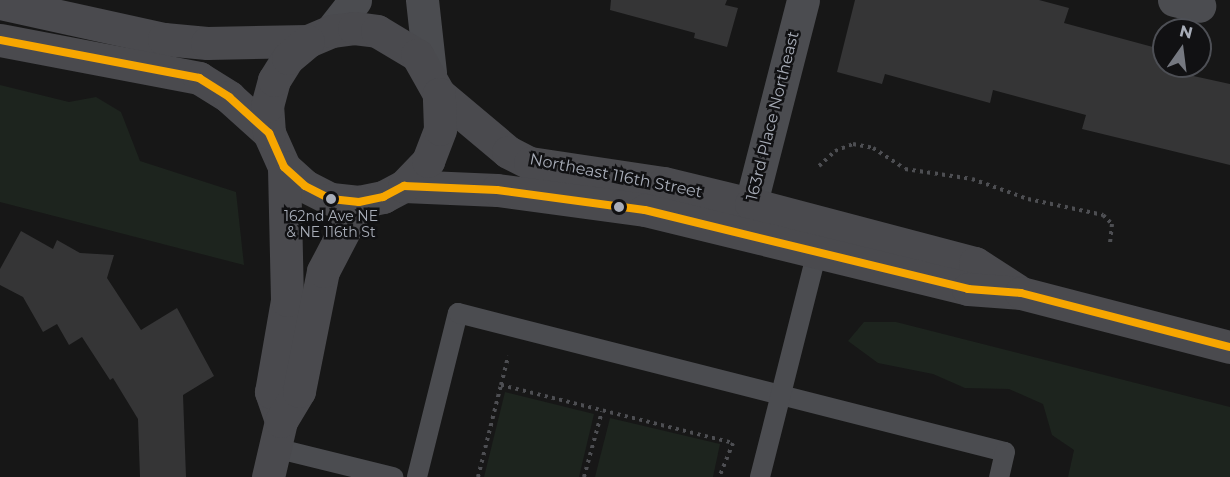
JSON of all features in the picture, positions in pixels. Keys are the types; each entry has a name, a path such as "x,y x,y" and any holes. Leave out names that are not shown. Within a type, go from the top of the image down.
{"street":[{"path":"268,133 267,106 274,80 288,58 320,36 355,0"},
{"path":"404,186 428,161 440,129 422,0"},
{"name":"163rd Place Northeast","path":"747,218 762,147 803,0"},
{"name":"Northeast 116th Street","path":"0,3 164,39 207,43 377,31 417,55 434,84 508,152 530,163 664,183 818,251 968,289 1021,293 1230,346"},
{"name":"Northeast 116th Street","path":"0,40 199,78 229,97 268,133 284,167 305,186 331,199 359,202 383,197 404,186 497,190 645,210 747,218 975,263 1021,293"},
{"path":"275,449 271,392 287,300 284,167"},
{"path":"275,449 299,391 323,271 359,202"}],"lane":[{"path":"760,477 818,251"},
{"path":"417,477 458,313 1005,452 999,477"},
{"path":"275,449 393,477"}],"path":[{"path":"819,166 853,144 873,148 905,169 972,179 1028,199 1103,215 1112,224 1110,243"},
{"path":"478,477 501,385 733,443 719,477"},
{"path":"584,477 602,411"}],"shaded area":[{"path":"0,85 69,102 96,97 121,112 140,161 236,192 244,265 0,202"},
{"path":"864,322 896,322 1230,407 1230,477 1068,477 1074,450 1052,435 1043,404 1009,389 965,388 933,374 878,363 848,341"},
{"path":"505,392 594,414 579,477 484,477"},
{"path":"610,418 720,444 713,477 595,477"}],"building":[{"path":"611,0 727,0 725,5 738,8 727,47 694,38 695,33 610,10"},
{"path":"855,0 1039,0 1069,8 1064,23 1152,47 1152,78 1202,78 1230,84 1230,165 1082,129 1086,115 993,90 990,103 885,74 882,84 837,72"},
{"path":"21,231 53,249 57,240 80,253 114,255 107,278 141,330 177,308 214,376 183,395 186,477 140,477 138,419 113,378 110,380 82,337 69,345 57,324 43,332 23,297 0,285 0,269"}],"transit line":[{"path":"0,40 199,78 229,97 269,133 284,167 305,186 331,199 359,202 383,197 404,186 497,190 645,210 968,289 1021,293 1230,347"}],"place":[{"name":"162nd Ave NE & NE 116th St","path":"331,199"}]}
